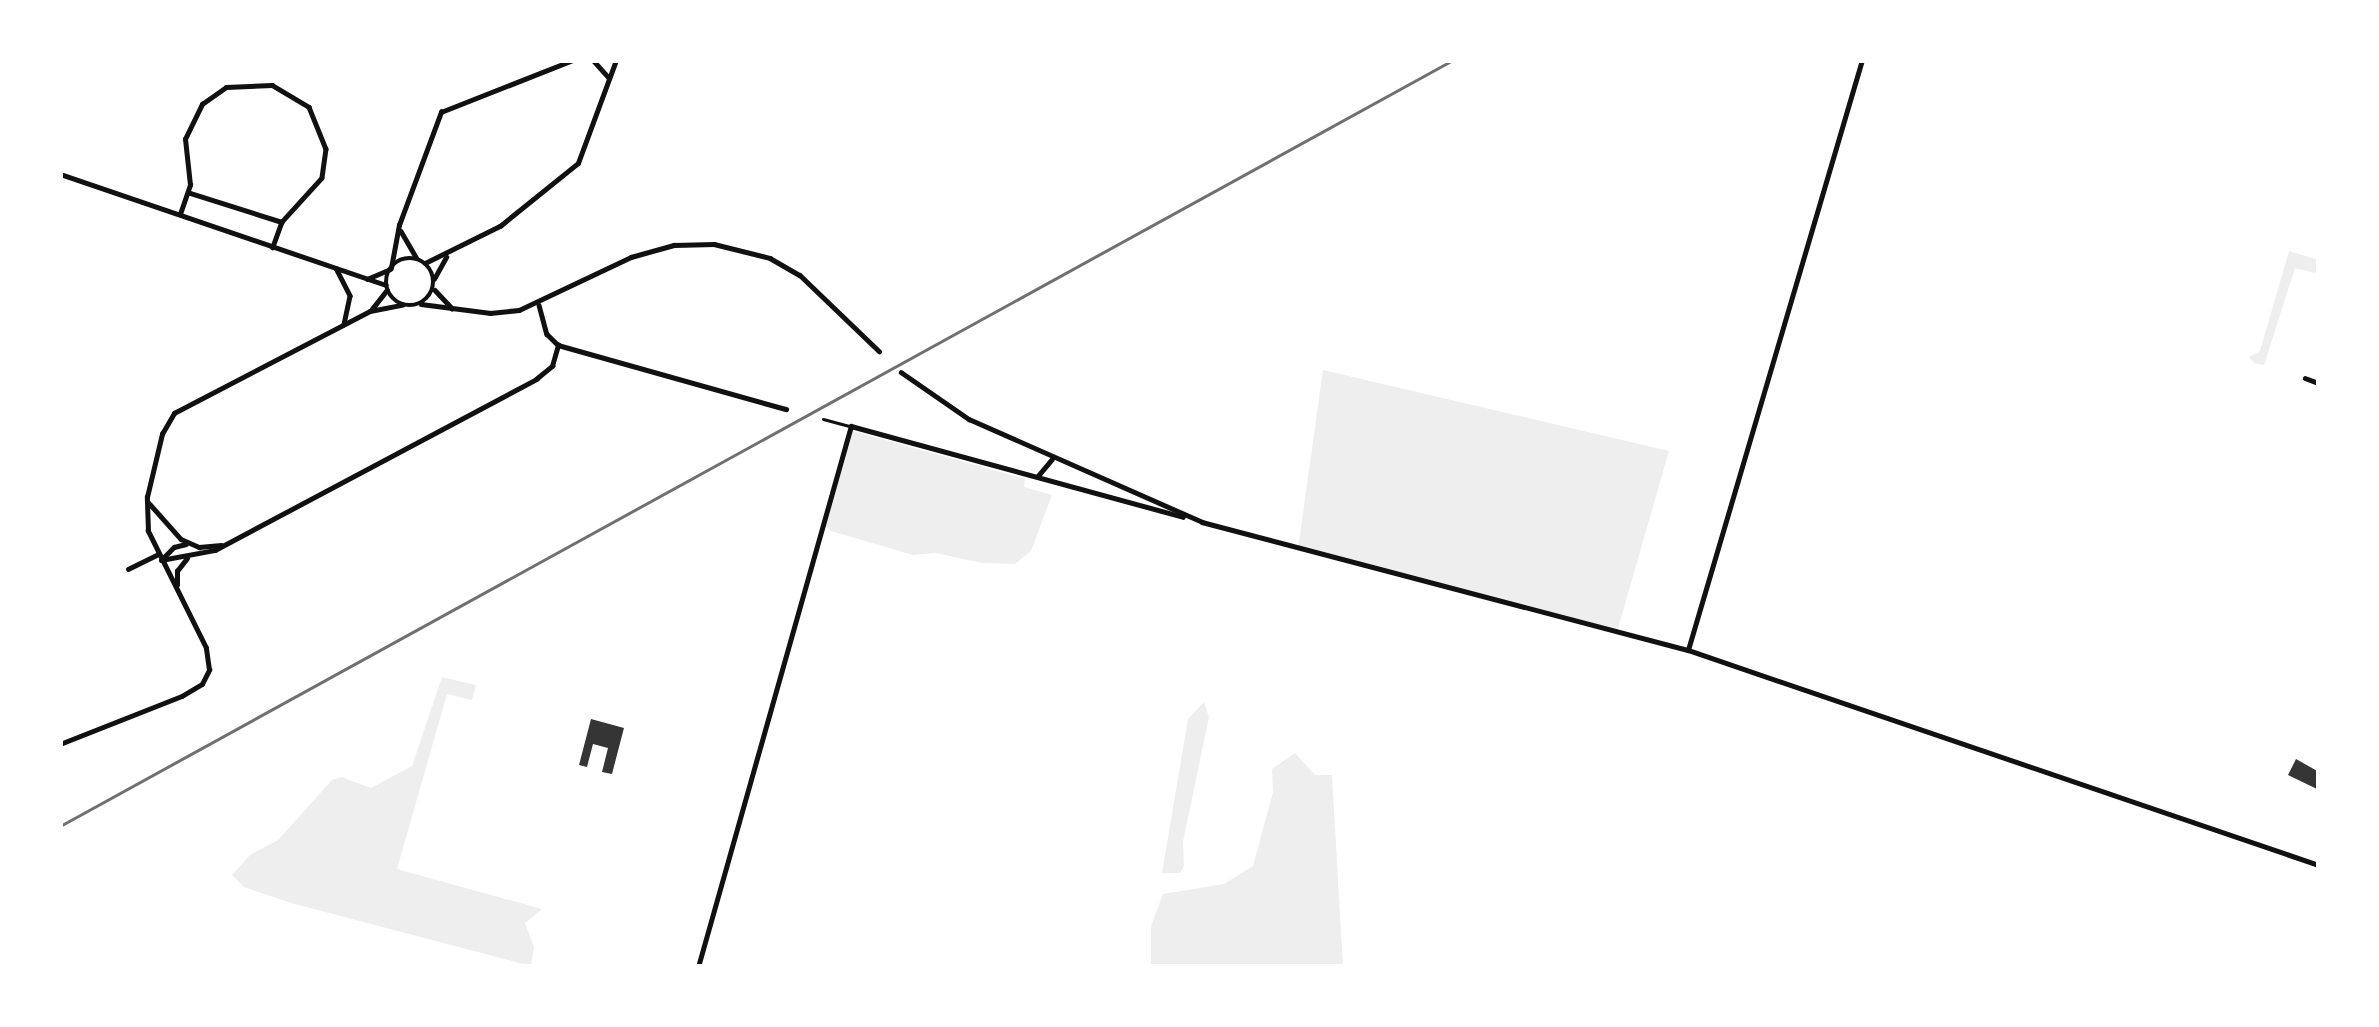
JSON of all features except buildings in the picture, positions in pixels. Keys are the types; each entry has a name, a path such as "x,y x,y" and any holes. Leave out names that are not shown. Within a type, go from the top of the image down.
{"street":[{"path":"370,311 387,288 399,225 441,112 573,60"},
{"path":"593,60 610,80"},
{"path":"367,279 401,260 446,256 544,196 578,164 616,60"},
{"path":"1688,650 1862,60"},
{"path":"180,214 188,192 184,139 202,104 238,83 272,85 309,107 326,149 315,190 282,222 273,247"},
{"path":"60,174 367,279 387,288 402,305"},
{"path":"188,192 282,222"},
{"path":"399,225 434,279"},
{"path":"60,744 202,684 209,656 148,531 147,497 162,434 174,413 370,311 421,304 490,313 538,305 631,257 674,245 714,244 770,258 800,274 879,351"},
{"path":"421,304 434,288 446,256"},
{"path":"335,268 350,296 343,325"},
{"path":"434,288 452,308"},
{"path":"538,305 545,330 558,345 787,409"},
{"path":"160,557 187,558 221,545 546,374 558,345"},
{"path":"901,372 950,410 1202,522"},
{"path":"2305,378 2319,383"},
{"path":"698,967 850,426 1688,650 2319,865"},
{"path":"1037,477 1053,458"},
{"path":"147,497 167,529 192,544"},
{"path":"128,569 174,547 221,545"},
{"path":"177,589 177,571 187,558"}],"lane":[{"path":"823,419 850,426"}],"shaded area":[{"path":"2289,251 2319,260 2319,274 2295,268 2264,365 2254,363 2249,357 2260,351"},
{"path":"1323,370 1669,451 1617,632 1298,549"},
{"path":"853,431 1025,479 1024,487 1052,495 1031,551 1015,564 982,563 936,553 913,555 831,531 826,526"},
{"path":"442,677 476,685 472,700 447,694 397,869 542,909 525,923 534,947 531,966 291,903 244,887 232,875 250,855 278,840 332,780 341,777 371,788 412,766"},
{"path":"1204,702 1209,717 1183,842 1184,866 1180,873 1162,873 1188,719"},
{"path":"1295,753 1315,775 1332,775 1343,967 1151,967 1151,926 1163,894 1224,884 1253,866 1273,792 1272,769"}],"railway":[{"path":"60,826 1453,60"}]}
